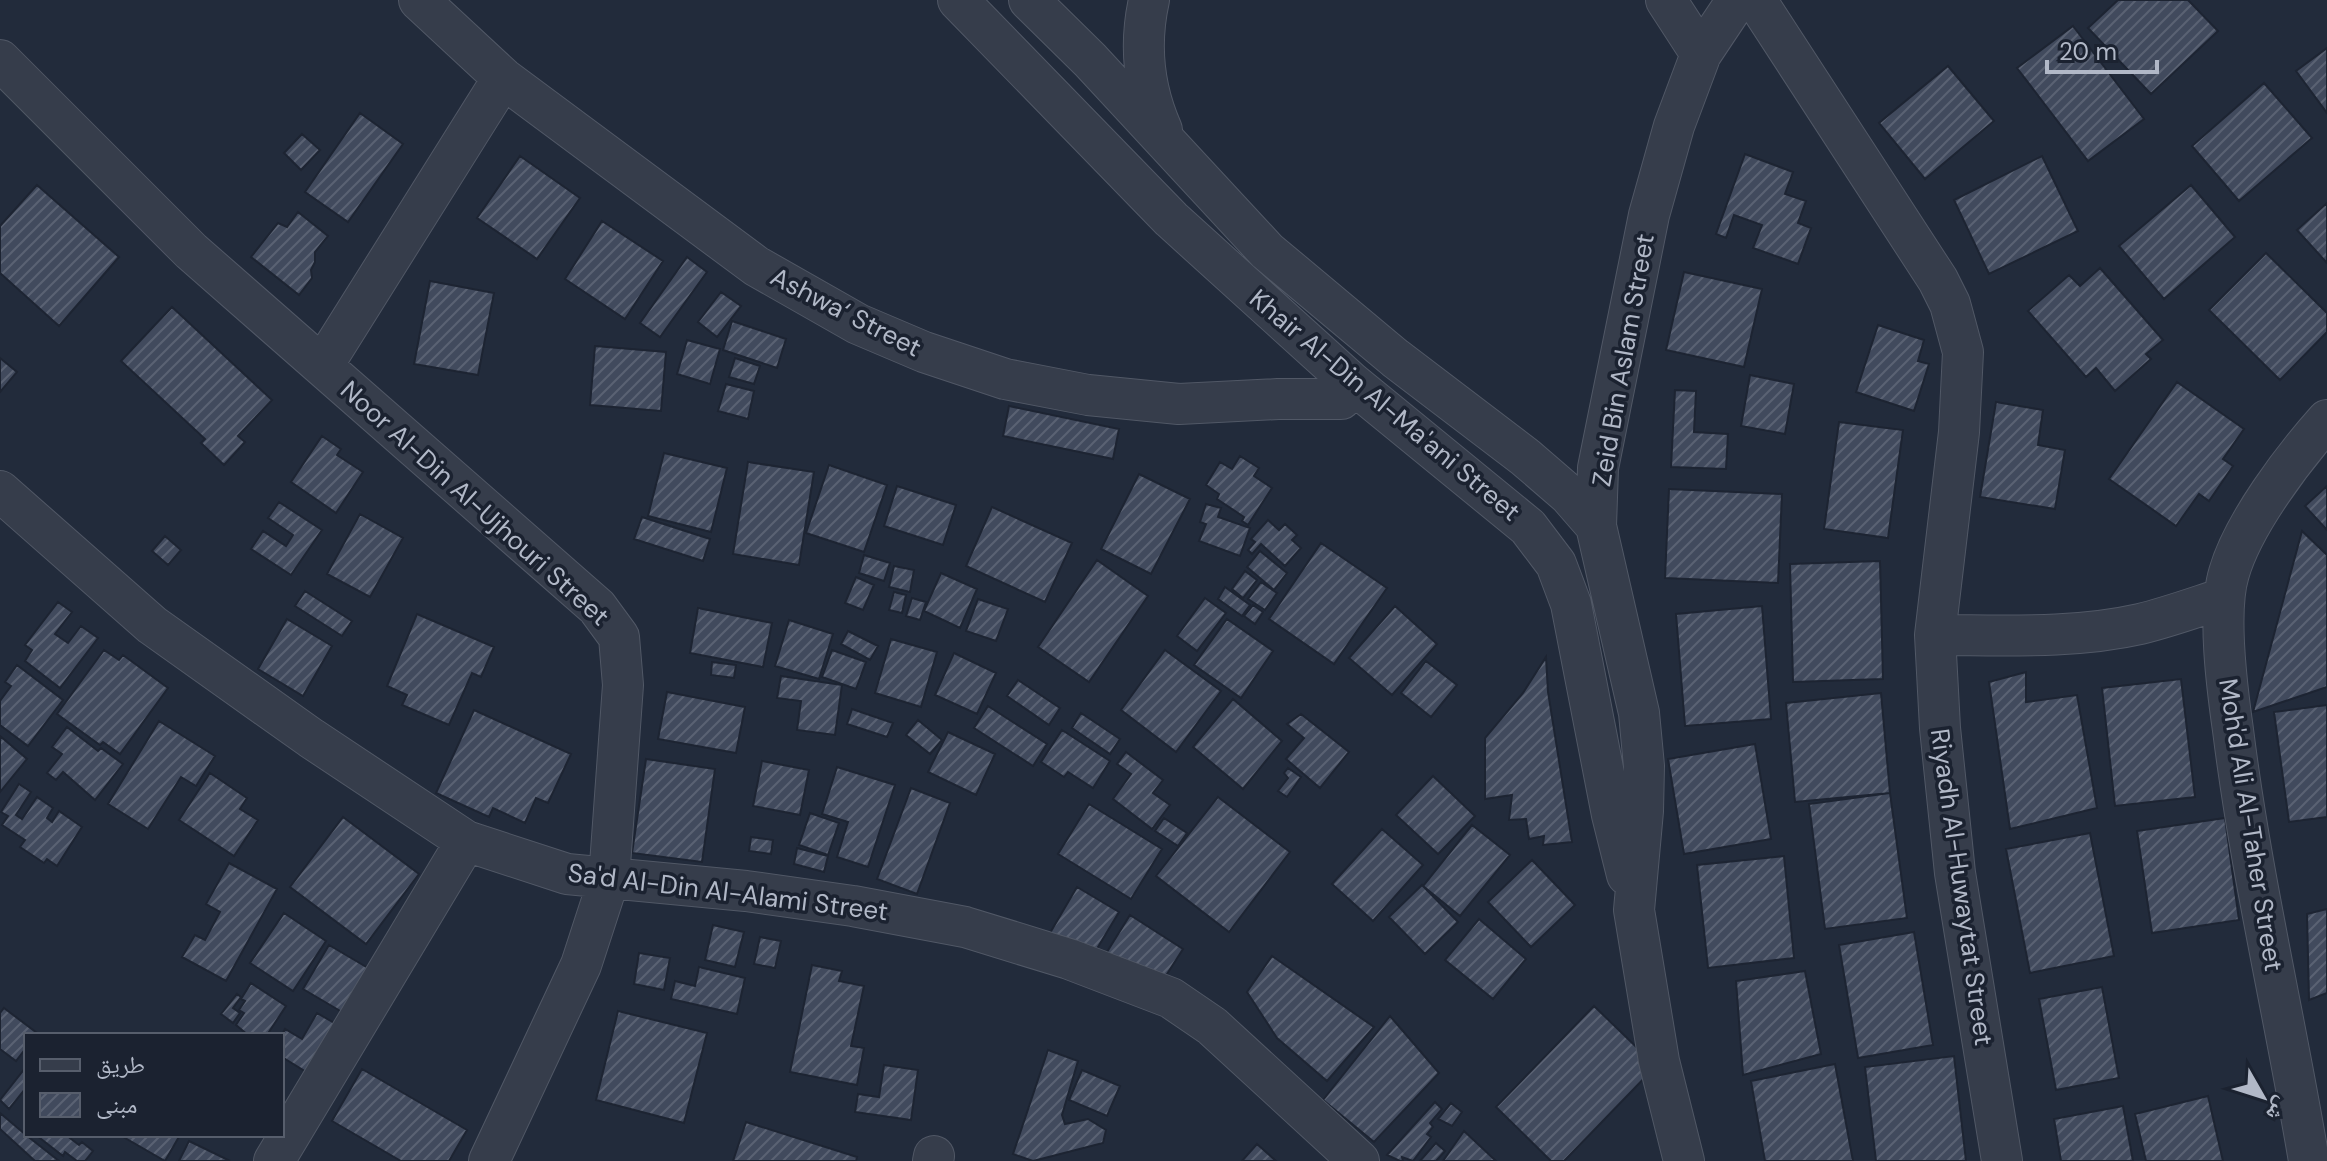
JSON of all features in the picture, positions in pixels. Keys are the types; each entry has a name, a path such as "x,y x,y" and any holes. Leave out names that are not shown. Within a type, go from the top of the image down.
{"street":[{"name":"Ashwa‘ Street","path":"419,0 503,78 756,266 858,324 924,352 1005,379 1088,395 1179,404 1341,399 1352,383"},
{"name":"Khair Al-Din Al-Ma'ani Street","path":"958,0 1171,219 1352,383 1528,527 1556,564 1571,604 1634,910"},
{"name":"Khair Al-Din Al-Ma'ani Street","path":"1029,0 1267,251 1395,358 1525,457 1569,495 1596,526"},
{"path":"1149,0 1143,28 1143,68 1152,107 1168,144"},
{"path":"1666,0 1701,54"},
{"name":"Zeid Bin Aslam Street","path":"1684,1161 1659,1061 1634,910 1644,766 1639,713 1596,526 1598,468 1649,215 1674,126 1701,54 1737,0"},
{"name":"Riyadh Al-Huwaytat Street","path":"1756,0 1938,280 1950,304 1963,352 1959,432 1935,635 1940,728 1955,873 2002,1161"},
{"name":"Noor Al-Din Al-Ujhouri Street","path":"0,60 191,251 597,607 619,637 623,685 609,879 581,965 489,1161"},
{"path":"323,365 503,78"},
{"name":"Moh'd Ali Al-Taher Street","path":"2315,1158 2239,780 2227,688 2224,598 2229,572 2244,537 2281,479 2327,420"},
{"name":"Sa'd Al-Din Al-Alami Street","path":"0,491 152,625 311,738 466,841 567,874 746,891 965,927 1125,980 1171,998 1212,1026 1359,1161"},
{"path":"1935,635 2030,635 2110,629 2166,617 2224,598"},
{"path":"274,1161 466,841"}],"building":[{"path":"2118,0 2188,0 2218,31 2151,94 2088,28"},
{"path":"2073,26 2144,119 2088,161 2017,68"},
{"path":"2327,48 2327,113 2296,71"},
{"path":"1948,66 1994,121 1925,179 1879,123"},
{"path":"2264,83 2312,138 2239,201 2192,146"},
{"path":"360,113 403,144 348,222 305,192"},
{"path":"302,134 320,150 301,170 284,153"},
{"path":"1745,154 1793,172 1785,194 1806,201 1798,223 1811,228 1798,264 1753,248 1762,225 1734,215 1726,238 1716,234"},
{"path":"520,156 580,198 537,259 477,218"},
{"path":"2042,156 2078,231 1989,274 1954,200"},
{"path":"37,185 119,257 59,326 0,273 0,226"},
{"path":"2191,185 2235,237 2164,299 2119,246"},
{"path":"2327,203 2327,263 2297,230"},
{"path":"298,212 328,236 315,252 312,278 299,295 251,257 278,223 287,227"},
{"path":"602,221 663,261 625,319 565,279"},
{"path":"2266,253 2327,313 2327,332 2280,380 2209,310"},
{"path":"687,257 707,272 660,337 640,323"},
{"path":"2100,268 2163,340 2146,354 2151,359 2115,391 2096,368 2086,377 2028,311 2069,275 2080,286"},
{"path":"1684,272 1762,289 1744,367 1666,350"},
{"path":"430,281 494,293 478,375 414,364"},
{"path":"721,292 741,306 717,337 698,322"},
{"path":"172,307 272,400 238,436 245,442 224,465 201,443 205,439 121,361"},
{"path":"732,321 786,339 777,368 723,350"},
{"path":"1878,325 1924,340 1918,361 1929,364 1914,411 1856,392"},
{"path":"687,340 720,349 710,384 677,374"},
{"path":"595,346 666,352 661,411 590,405"},
{"path":"0,358 17,372 0,392"},
{"path":"735,358 760,366 754,384 729,377"},
{"path":"1750,375 1794,384 1785,434 1741,426"},
{"path":"2177,382 2244,429 2223,459 2233,466 2209,501 2199,494 2176,526 2109,479"},
{"path":"726,384 754,391 748,419 718,411"},
{"path":"1675,390 1696,391 1694,432 1728,434 1726,469 1671,467"},
{"path":"1996,402 2043,410 2038,445 2065,450 2055,509 1980,497"},
{"path":"1009,406 1119,429 1113,459 1003,436"},
{"path":"1839,422 1903,430 1888,538 1824,529"},
{"path":"322,436 341,449 337,455 363,472 336,513 291,482"},
{"path":"664,453 727,468 711,532 648,516"},
{"path":"1240,456 1259,468 1254,476 1272,488 1248,525 1242,521 1244,517 1217,499 1219,494 1206,485 1220,462 1232,469"},
{"path":"748,462 814,472 799,565 733,554"},
{"path":"829,465 887,485 864,552 806,533"},
{"path":"1139,474 1190,499 1151,574 1101,549"},
{"path":"897,486 956,505 943,545 884,526"},
{"path":"2327,486 2327,530 2305,506"},
{"path":"1669,489 1782,494 1778,583 1665,578"},
{"path":"279,502 322,530 291,575 251,549 263,531 286,546 293,535 268,518"},
{"path":"1206,504 1221,508 1218,517 1250,528 1240,556 1199,541 1206,524 1200,522"},
{"path":"992,507 1072,543 1045,602 966,566"},
{"path":"360,514 403,538 370,597 327,574"},
{"path":"642,517 710,539 703,561 634,539"},
{"path":"1268,520 1279,530 1285,524 1297,535 1292,540 1301,548 1285,566 1261,544 1252,554 1248,550 1255,542 1251,539"},
{"path":"2302,531 2327,555 2327,687 2253,712"},
{"path":"165,536 181,550 168,565 152,551"},
{"path":"1321,543 1387,588 1334,664 1269,619"},
{"path":"1260,551 1287,573 1274,590 1247,567"},
{"path":"864,555 890,563 884,581 859,573"},
{"path":"1097,560 1148,596 1089,682 1038,647"},
{"path":"1880,561 1883,679 1793,682 1790,564"},
{"path":"894,566 914,570 910,592 889,587"},
{"path":"1245,571 1257,580 1243,598 1232,589"},
{"path":"941,573 977,589 960,628 924,611"},
{"path":"856,577 874,585 863,610 845,603"},
{"path":"1261,582 1277,593 1265,610 1248,599"},
{"path":"1225,587 1250,605 1242,616 1218,599"},
{"path":"305,591 352,621 342,636 295,606"},
{"path":"894,592 906,595 902,613 889,610"},
{"path":"912,598 926,602 920,620 906,616"},
{"path":"1205,598 1226,613 1197,651 1177,636"},
{"path":"978,599 1008,609 996,641 966,631"},
{"path":"58,602 72,612 55,634 68,643 81,626 98,638 60,688 25,661 32,650 25,645"},
{"path":"1253,605 1263,612 1255,624 1244,616"},
{"path":"1395,606 1437,644 1392,695 1349,658"},
{"path":"1762,606 1771,719 1685,726 1676,614"},
{"path":"698,608 772,623 763,667 690,653"},
{"path":"417,614 494,647 481,677 472,673 449,725 402,705 407,695 387,686"},
{"path":"287,619 332,646 303,696 258,669"},
{"path":"1227,619 1273,651 1241,698 1194,665"},
{"path":"789,620 833,634 819,679 775,666"},
{"path":"848,631 878,646 870,660 841,644"},
{"path":"891,639 937,652 921,707 875,693"},
{"path":"104,650 119,660 123,655 168,688 120,754 103,742 100,745 57,714"},
{"path":"832,650 866,662 856,689 822,677"},
{"path":"1165,650 1221,691 1176,752 1121,710"},
{"path":"954,653 996,673 977,714 935,695"},
{"path":"1546,657 1548,692 1572,842 1543,845 1544,836 1529,839 1526,819 1509,820 1512,795 1485,799 1485,738 1523,693"},
{"path":"1426,661 1457,685 1431,717 1401,693"},
{"path":"712,662 736,665 734,678 711,675"},
{"path":"17,665 63,700 28,746 0,725 0,701 11,686 5,682"},
{"path":"2026,672 2026,702 2077,695 2097,808 2010,829 1989,682"},
{"path":"781,676 842,685 835,735 797,730 801,701 777,698"},
{"path":"2181,679 2195,797 2115,806 2102,688"},
{"path":"1018,680 1060,708 1049,725 1007,696"},
{"path":"667,692 745,707 736,753 658,739"},
{"path":"1881,693 1890,793 1795,802 1786,703"},
{"path":"1233,699 1282,741 1243,789 1193,747"},
{"path":"2327,705 2327,817 2289,822 2274,712"},
{"path":"988,706 1047,744 1033,766 974,728"},
{"path":"852,709 893,723 887,737 847,724"},
{"path":"474,710 571,754 548,803 536,798 525,823 493,808 489,817 436,793"},
{"path":"1081,713 1120,739 1110,754 1072,728"},
{"path":"1301,714 1349,752 1320,788 1286,759 1304,738 1287,724"},
{"path":"918,720 942,740 930,754 906,735"},
{"path":"159,721 215,756 196,786 181,777 148,829 108,804"},
{"path":"67,727 98,751 101,748 123,764 95,800 63,772 56,780 47,773 62,754 52,747"},
{"path":"1062,730 1110,761 1093,788 1068,772 1064,777 1041,762"},
{"path":"948,732 995,754 976,795 928,772"},
{"path":"0,736 27,759 0,792"},
{"path":"1755,744 1771,839 1684,854 1668,759"},
{"path":"1126,752 1163,780 1153,793 1170,805 1152,829 1113,799 1131,774 1117,764"},
{"path":"646,759 715,769 702,862 632,853"},
{"path":"762,761 809,770 800,815 753,806"},
{"path":"837,767 895,785 868,867 837,857 848,822 822,814"},
{"path":"1288,768 1301,777 1287,797 1278,791 1288,778 1284,773"},
{"path":"210,773 247,798 240,809 258,820 234,856 179,820"},
{"path":"1433,776 1475,816 1438,854 1396,815"},
{"path":"19,784 31,792 16,815 22,819 37,797 53,808 47,818 52,822 59,811 82,827 57,866 47,859 44,863 20,847 25,840 2,825 8,816 1,812"},
{"path":"911,788 950,803 917,894 877,879"},
{"path":"1890,793 1907,918 1825,929 1809,804"},
{"path":"1218,797 1290,852 1229,932 1156,876"},
{"path":"1089,804 1162,849 1131,899 1058,854"},
{"path":"810,813 839,823 828,855 799,845"},
{"path":"343,817 419,874 366,944 290,887"},
{"path":"1164,818 1187,833 1178,846 1155,831"},
{"path":"2225,818 2239,920 2152,933 2137,831"},
{"path":"1472,825 1510,855 1460,916 1423,886"},
{"path":"1382,829 1423,865 1373,921 1332,884"},
{"path":"2090,833 2114,956 2030,973 2006,849"},
{"path":"751,837 773,840 771,854 749,851"},
{"path":"797,848 828,856 824,872 794,864"},
{"path":"1784,856 1794,958 1708,968 1697,865"},
{"path":"1532,860 1575,905 1531,947 1488,902"},
{"path":"229,863 277,889 226,981 182,957 195,935 205,940 220,912 206,904"},
{"path":"1422,885 1458,922 1425,954 1389,917"},
{"path":"1077,887 1119,912 1092,957 1050,933"},
{"path":"2327,909 2327,993 2309,1000 2307,914"},
{"path":"284,913 326,941 293,991 250,963"},
{"path":"1130,915 1183,949 1160,985 1107,952"},
{"path":"1479,919 1526,959 1493,999 1445,960"},
{"path":"713,925 744,932 735,967 705,960"},
{"path":"1914,932 1933,1045 1858,1058 1839,945"},
{"path":"760,937 781,941 775,968 754,964"},
{"path":"329,945 368,968 342,1012 303,989"},
{"path":"639,953 670,958 664,990 634,984"},
{"path":"1272,956 1374,1027 1327,1081 1277,1038 1247,992"},
{"path":"812,965 842,971 839,981 864,986 851,1046 864,1048 857,1085 790,1072"},
{"path":"699,967 745,978 737,1014 671,999 675,981 695,986"},
{"path":"1805,971 1821,1054 1743,1075 1736,981"},
{"path":"251,983 286,1006 268,1033 246,1033 236,1025 244,1013 239,1010 245,1001 241,999"},
{"path":"2102,987 2119,1078 2056,1090 2039,999"},
{"path":"237,994 241,997 233,1008 240,1013 233,1023 221,1014"},
{"path":"1594,1006 1656,1066 1564,1161 1551,1161 1496,1107"},
{"path":"4,1008 37,1033 24,1033 24,1051 16,1061 0,1049 0,1013"},
{"path":"618,1011 707,1033 684,1123 596,1100"},
{"path":"317,1013 336,1024 308,1073 284,1058 285,1029 302,1039"},
{"path":"1390,1016 1439,1073 1374,1142 1323,1100"},
{"path":"1048,1050 1078,1061 1062,1115 1065,1124 1088,1119 1106,1130 1103,1143 1033,1161 1013,1154"},
{"path":"1954,1056 1966,1161 1876,1161 1865,1067"},
{"path":"1835,1064 1853,1161 1765,1161 1751,1081"},
{"path":"884,1065 918,1070 911,1120 855,1112 858,1094 879,1097"},
{"path":"362,1069 467,1130 449,1161 401,1161 332,1121"},
{"path":"24,1070 24,1090 9,1109 0,1100"},
{"path":"1082,1070 1120,1086 1107,1116 1069,1100"},
{"path":"2208,1096 2223,1161 2146,1161 2135,1114"},
{"path":"1435,1102 1442,1109 1430,1123 1433,1127 1427,1134 1431,1137 1413,1161 1402,1157 1403,1161 1400,1161 1387,1155"},
{"path":"1451,1103 1462,1112 1452,1126 1438,1119"},
{"path":"2123,1106 2133,1161 2061,1161 2054,1119"},
{"path":"0,1113 24,1133 24,1137 29,1137 59,1161 35,1161 0,1129"},
{"path":"746,1122 857,1157 856,1161 733,1161"},
{"path":"1464,1131 1496,1161 1443,1161"},
{"path":"39,1137 69,1137 93,1151 85,1161 77,1161 65,1152 63,1156"},
{"path":"123,1137 179,1137 165,1161"},
{"path":"189,1141 230,1161 179,1161"},
{"path":"1436,1143 1445,1151 1436,1161 1420,1161"},
{"path":"1257,1144 1276,1161 1242,1161"}]}
